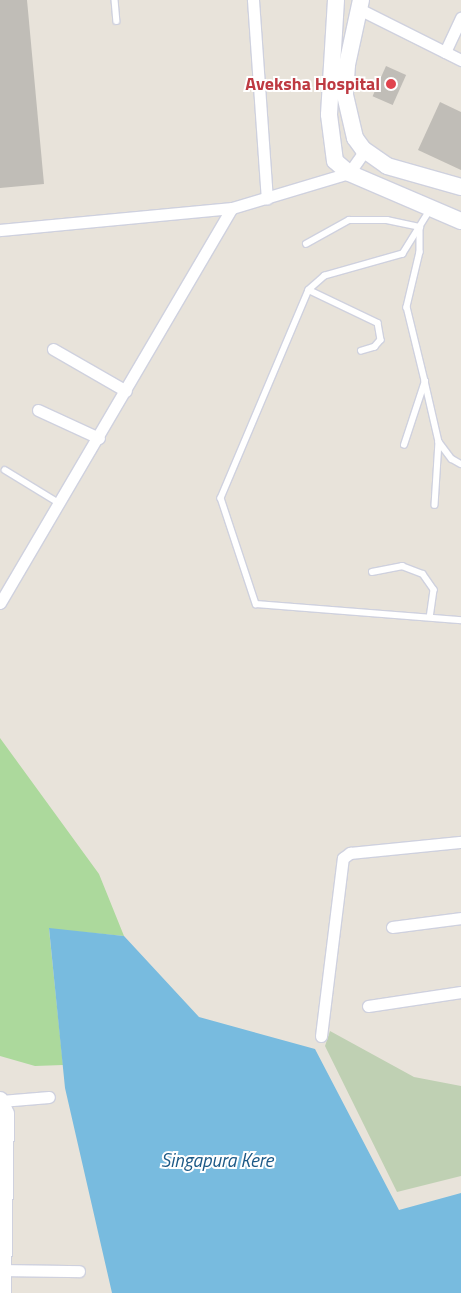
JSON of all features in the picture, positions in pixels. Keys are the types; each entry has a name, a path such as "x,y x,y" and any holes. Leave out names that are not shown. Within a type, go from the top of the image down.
{"street":[{"path":"253,0 267,199"},
{"path":"336,0 329,115 331,144 335,161 349,173 461,220"},
{"path":"461,60 361,5 347,65 345,95 355,138 365,150 387,166 461,187"},
{"path":"446,52 461,18"},
{"path":"0,230 232,208 349,173 365,150"},
{"path":"0,603 61,504 232,208"},
{"path":"53,349 126,391"},
{"path":"38,410 99,438"},
{"path":"321,1036 343,858 350,853 461,842"},
{"path":"392,927 461,918"},
{"path":"368,1006 461,992"},
{"path":"3,1293 6,1114 1,1100 49,1097"},
{"path":"3,1270 78,1271"}],"lane":[{"path":"114,0 117,21"},
{"path":"431,209 403,254 325,276 309,290 221,498 256,604 461,620"},
{"path":"306,244 349,220 387,220 420,227"},
{"path":"420,227 420,252 407,307 439,442 435,505"},
{"path":"309,290 378,323 381,340 375,346 362,351"},
{"path":"404,445 425,381"},
{"path":"439,442 452,459 461,464"},
{"path":"5,470 61,504"},
{"path":"372,572 402,566 423,574 434,590 430,617"}],"green space":[{"path":"0,738 99,874 124,936 49,929 63,1065 35,1066 0,1056"},
{"path":"330,1031 414,1077 461,1086 461,1176 397,1192 325,1046"}],"water":[{"name":"Singapura Kere","path":"49,928 124,936 199,1017 315,1049 399,1210 461,1193 461,1293 112,1293 65,1088"}],"building":[{"path":"0,0 27,0 44,184 0,188"},
{"path":"386,66 406,75 393,105 373,96"},
{"path":"440,102 461,112 461,170 418,150"}],"place":[{"name":"Aveksha Hospital","path":"391,84"}]}
